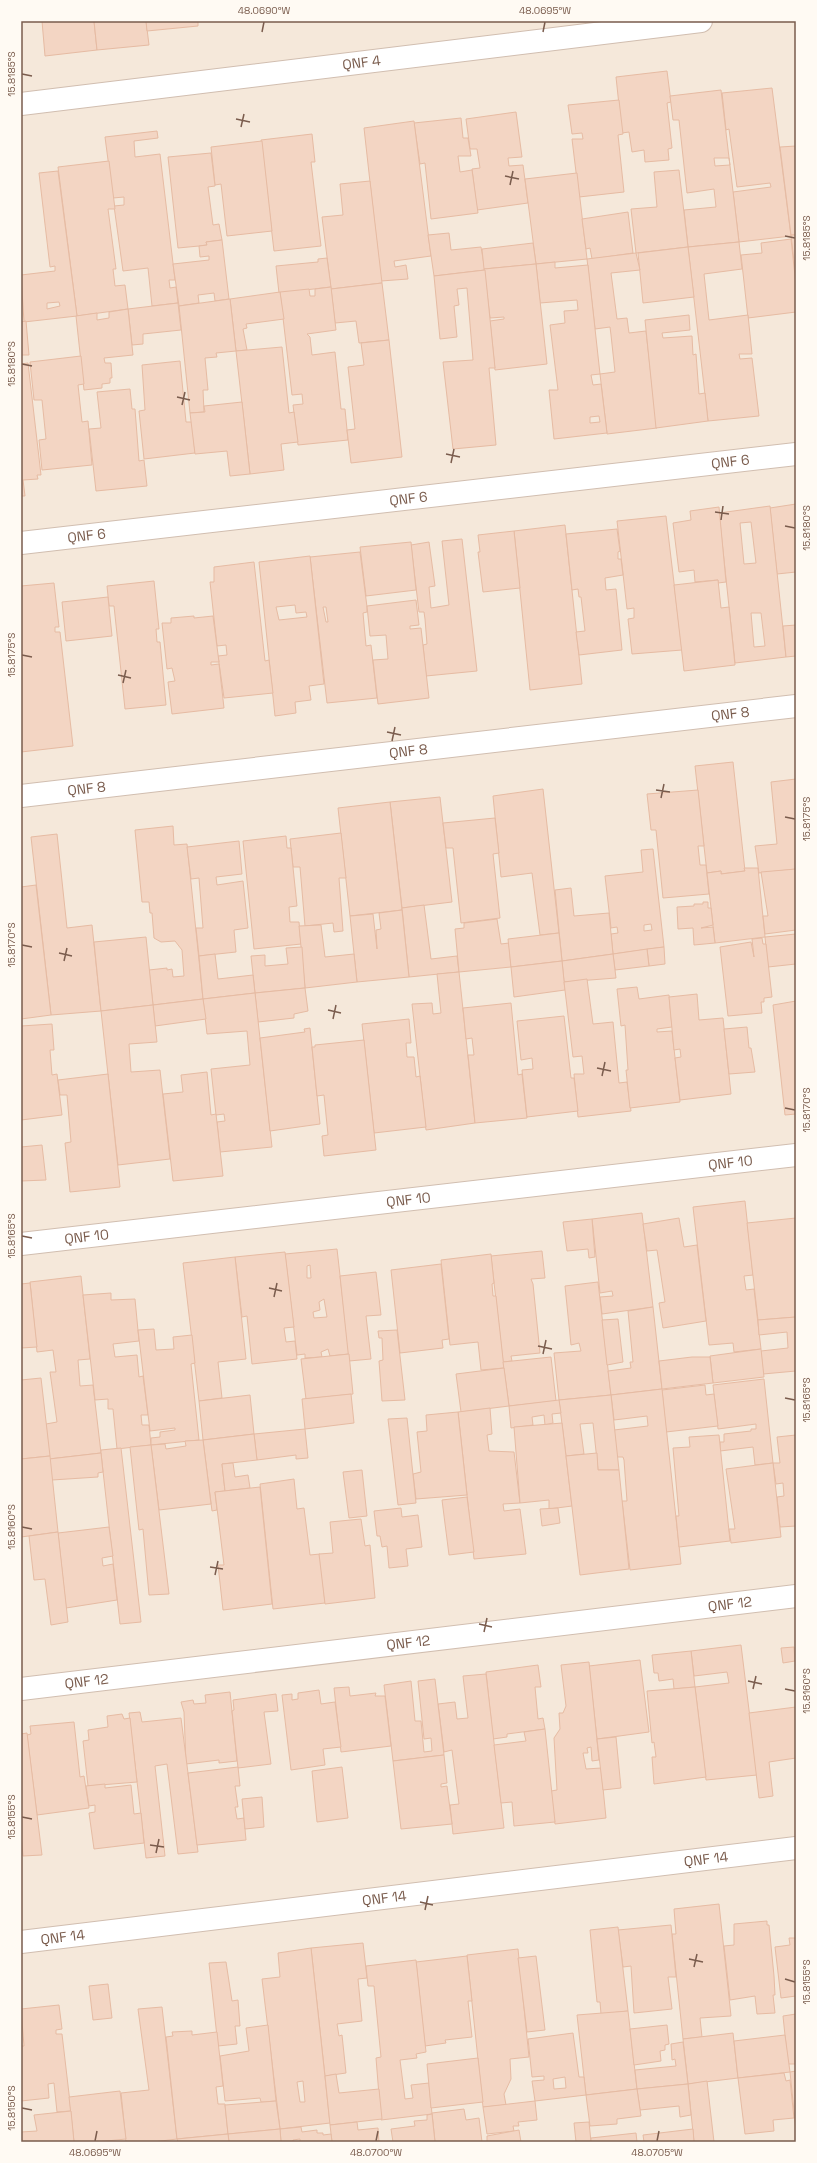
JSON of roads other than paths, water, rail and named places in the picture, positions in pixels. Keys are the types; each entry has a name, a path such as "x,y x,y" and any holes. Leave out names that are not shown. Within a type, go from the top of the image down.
{"street":[{"name":"QNF 4","path":"21,104 701,21"},
{"name":"QNF 6","path":"21,543 796,454"},
{"name":"QNF 8","path":"21,796 796,706"},
{"name":"QNF 10","path":"21,1244 796,1155"},
{"name":"QNF 12","path":"21,1689 796,1596"},
{"name":"QNF 14","path":"21,1942 796,1848"}]}
